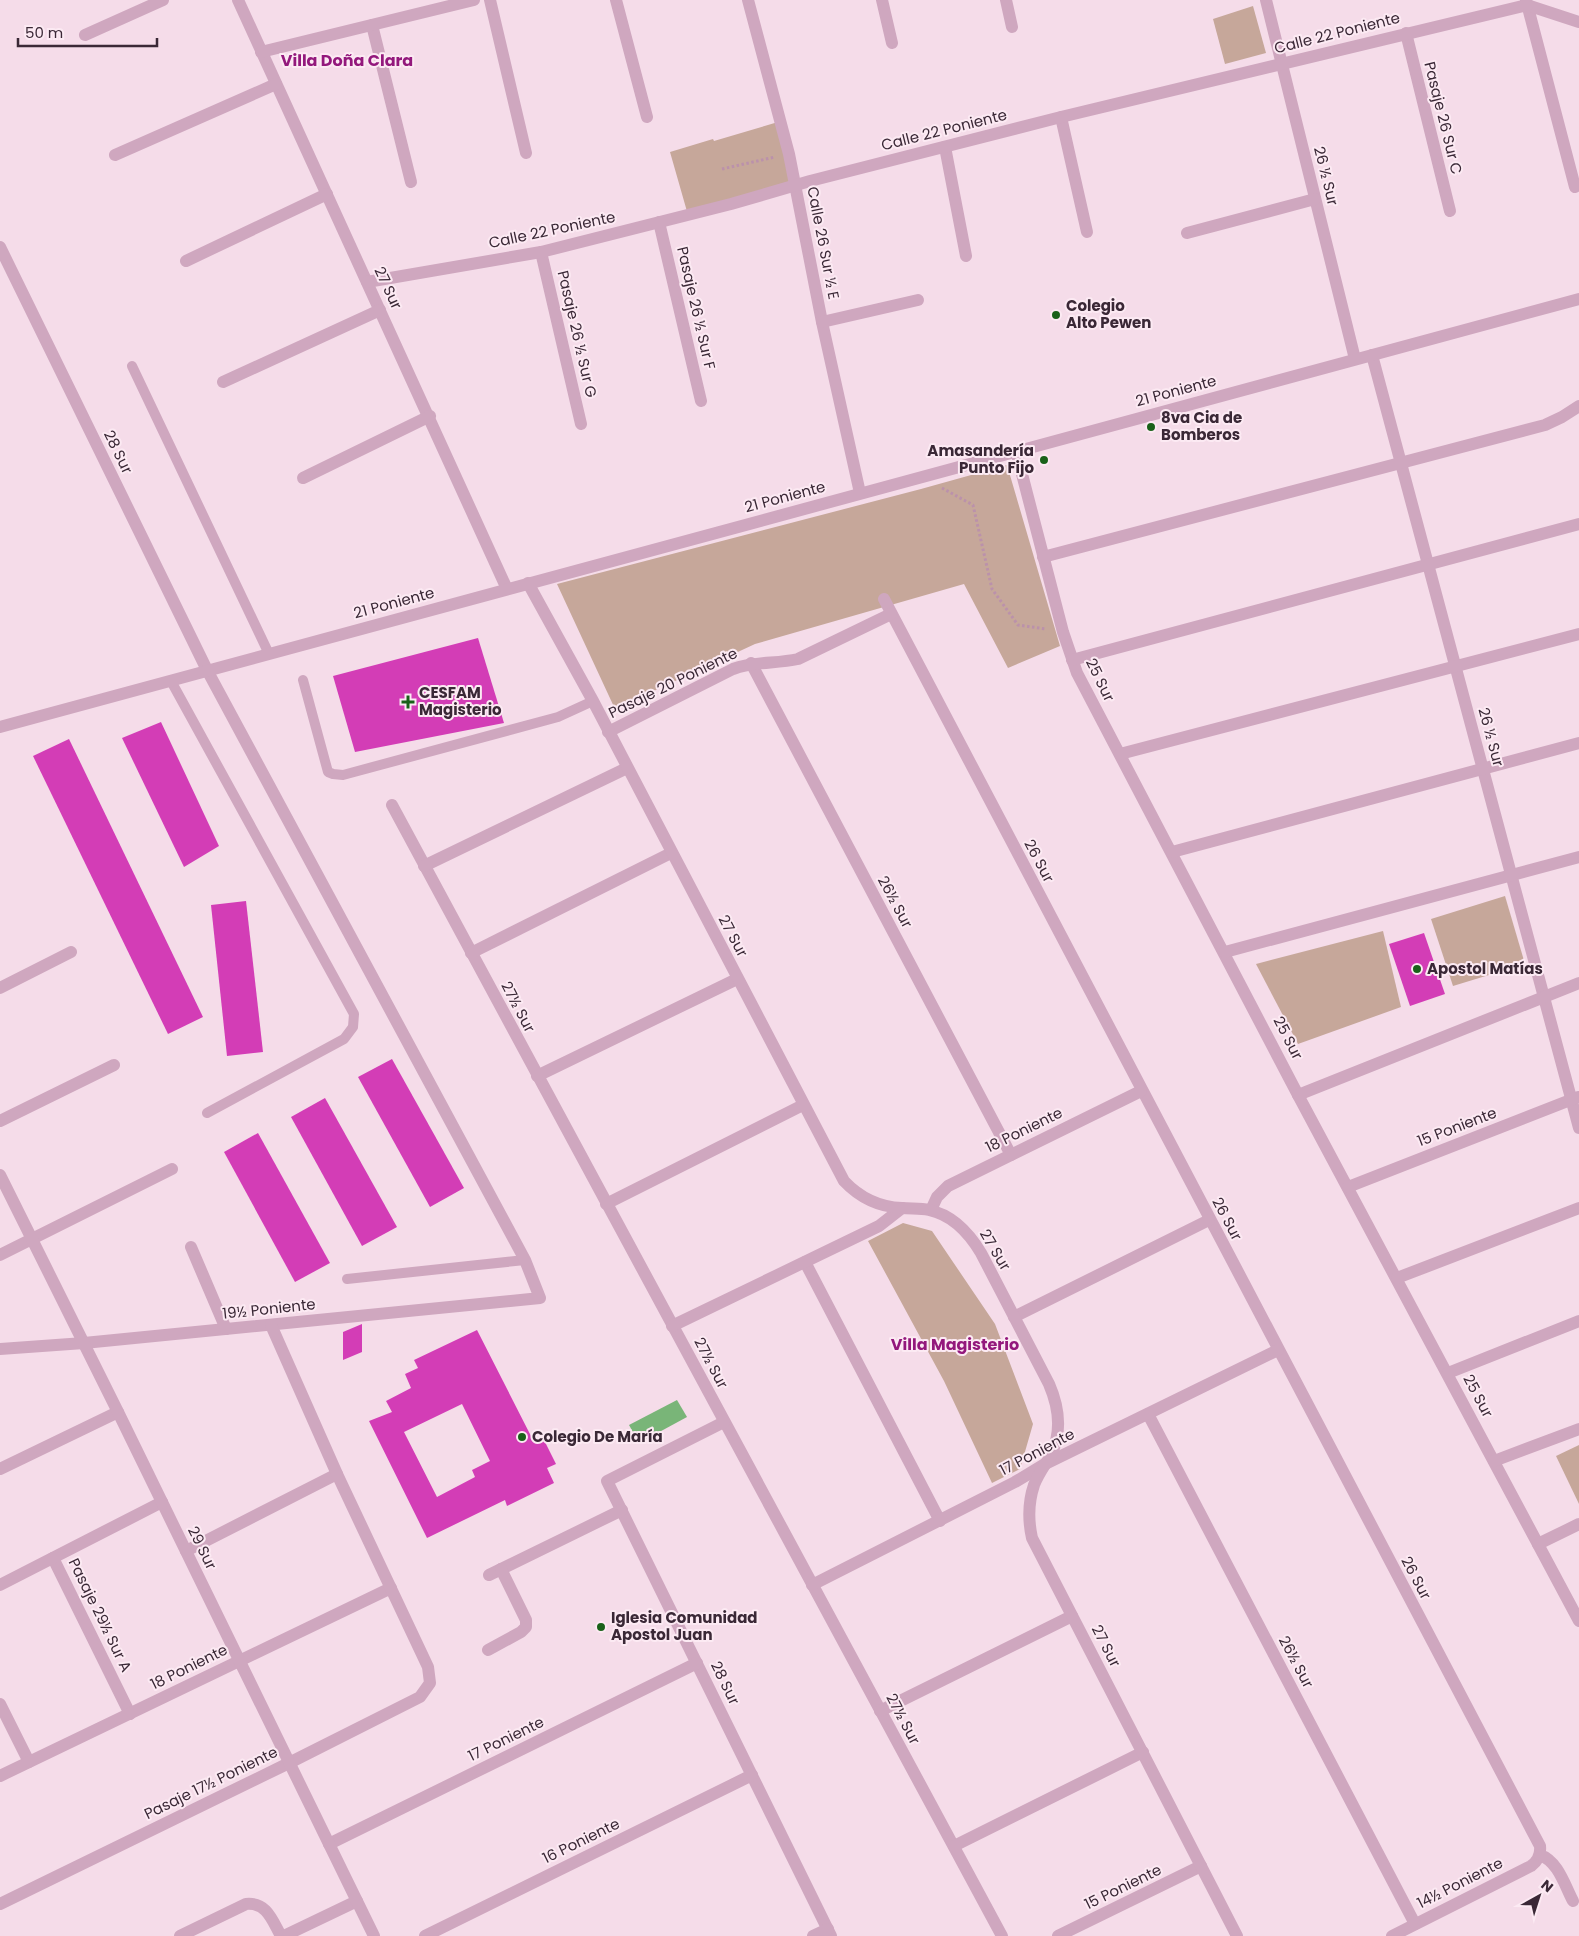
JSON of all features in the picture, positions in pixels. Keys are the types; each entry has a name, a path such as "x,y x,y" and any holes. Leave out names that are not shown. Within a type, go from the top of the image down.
{"street":[{"path":"85,35 163,0"},
{"name":"27 Sur","path":"238,0 430,416 507,589"},
{"path":"262,52 474,0"},
{"path":"490,0 526,153"},
{"path":"616,0 647,116"},
{"name":"Calle 26 Sur ½ E","path":"748,0 789,154 822,322 860,494"},
{"path":"882,0 892,43"},
{"path":"1006,0 1012,27"},
{"name":"26 ½ Sur","path":"1266,0 1355,360"},
{"path":"1527,2 1579,22"},
{"path":"1527,2 1575,187"},
{"name":"Calle 22 Poniente","path":"367,282 541,252 741,202 796,185 1060,117 1527,2"},
{"path":"372,25 411,182"},
{"name":"Pasaje 26 Sur C","path":"1406,33 1450,211"},
{"path":"115,155 276,84"},
{"path":"1060,117 1087,232"},
{"path":"945,147 966,256"},
{"path":"186,261 327,194"},
{"path":"1187,233 1315,199"},
{"name":"Pasaje 26 ½ Sur F","path":"659,222 701,401"},
{"name":"28 Sur","path":"0,247 207,670 525,1260 540,1298"},
{"name":"Pasaje 26 ½ Sur G","path":"541,252 581,424"},
{"name":"21 Poniente","path":"0,727 1579,299"},
{"path":"822,322 918,300"},
{"path":"223,382 380,310"},
{"name":"26 ½ Sur","path":"1372,355 1544,998 1575,1099 1579,1128"},
{"path":"1043,557 1545,425 1579,406"},
{"path":"303,478 430,416"},
{"name":"25 Sur","path":"1016,451 1072,660 1298,1095 1579,1621"},
{"path":"1072,660 1579,524"},
{"name":"27 Sur","path":"528,584 592,701 838,1172 852,1188 872,1202 902,1208 931,1210 952,1219 961,1226 972,1239 1014,1317 1049,1384 1057,1406 1056,1442 1039,1473 1031,1493 1028,1515 1029,1526 1036,1549 1237,1936"},
{"name":"26 Sur","path":"884,599 1538,1842 1540,1856"},
{"name":"Pasaje 20 Poniente","path":"608,732 733,669 751,664 787,662 798,659 891,614"},
{"path":"1120,754 1579,634"},
{"name":"26½ Sur","path":"751,664 1011,1155"},
{"path":"1172,852 1579,743"},
{"path":"424,866 627,768"},
{"name":"27½ Sur","path":"392,805 1002,1936"},
{"path":"471,953 671,853"},
{"path":"1225,952 1579,857"},
{"path":"0,988 71,952"},
{"path":"537,1076 738,979"},
{"path":"1298,1095 1579,983"},
{"path":"0,1121 114,1065"},
{"name":"18 Poniente","path":"931,1210 937,1197 948,1186 1142,1091"},
{"name":"15 Poniente","path":"1348,1187 1575,1099"},
{"path":"606,1204 804,1105"},
{"path":"0,1255 172,1169"},
{"name":"29 Sur","path":"0,1175 374,1936"},
{"path":"672,1326 879,1226 902,1208"},
{"path":"1397,1278 1579,1208"},
{"path":"1014,1317 1210,1220"},
{"path":"191,1247 226,1329"},
{"path":"805,1262 940,1520"},
{"name":"19½ Poniente","path":"0,1349 84,1343 540,1298"},
{"path":"1448,1373 1579,1321"},
{"path":"271,1325 337,1474 391,1588"},
{"name":"17 Poniente","path":"812,1585 1016,1482 1045,1464 1278,1350"},
{"path":"0,1469 118,1412"},
{"name":"26½ Sur","path":"1148,1414 1415,1924"},
{"name":"28 Sur","path":"724,1422 607,1481 829,1932"},
{"path":"1494,1461 1579,1428"},
{"path":"186,1551 337,1474"},
{"path":"0,1586 162,1502"},
{"path":"489,1575 622,1510"},
{"path":"1538,1544 1579,1524"},
{"name":"Pasaje 29½ Sur A","path":"54,1558 130,1714"},
{"path":"488,1650 521,1632 526,1627 526,1620 502,1569"},
{"name":"18 Poniente","path":"0,1776 391,1588"},
{"name":"Pasaje 17½ Poniente","path":"0,1904 289,1763 420,1696 430,1683 428,1667 391,1588"},
{"path":"880,1711 1072,1616"},
{"name":"17 Poniente","path":"329,1844 697,1663"},
{"path":"0,1704 28,1762"},
{"path":"954,1846 1143,1752"},
{"name":"16 Poniente","path":"425,1936 752,1775"},
{"path":"1540,1856 1550,1860 1555,1865 1573,1901"},
{"name":"14½ Poniente","path":"1392,1936 1535,1864 1540,1856"},
{"name":"15 Poniente","path":"1058,1936 1201,1866"},
{"path":"180,1936 246,1904 252,1903 267,1910 283,1936 357,1901"},
{"path":"813,1936 829,1932"}],"lane":[{"path":"132,366 269,654"},
{"path":"171,680 354,1014 353,1028 344,1040 207,1113"},
{"path":"304,680 328,772 342,775 558,717 592,701"},
{"path":"348,1279 525,1260"}],"path":[{"path":"722,169 789,154"},
{"path":"919,478 973,505 992,589 1018,625 1063,632"}],"shaded area":[{"path":"1253,6 1266,53 1225,64 1213,19"},
{"path":"778,122 794,183 688,215 670,152"},
{"path":"1007,465 1060,646 1008,668 964,584 755,644 615,709 557,584 921,489"},
{"path":"1505,896 1525,964 1453,986 1431,919"},
{"path":"1383,931 1401,1007 1298,1044 1256,964"},
{"path":"903,1223 932,1231 995,1324 1033,1424 1020,1469 992,1483 944,1381 868,1241"},
{"path":"677,1400 687,1417 639,1443 629,1425"},
{"path":"1579,1445 1579,1504 1556,1456"}],"building":[{"path":"478,638 504,723 355,752 333,676"},
{"path":"161,722 219,846 184,867 122,738"},
{"path":"69,739 203,1017 168,1034 33,756"},
{"path":"246,901 263,1052 227,1056 211,905"},
{"name":"Apostol Matías","path":"1424,933 1445,994 1410,1006 1389,944"},
{"path":"392,1059 464,1188 430,1207 358,1077"},
{"path":"325,1098 397,1227 362,1246 291,1117"},
{"path":"258,1133 330,1263 295,1282 224,1152"},
{"path":"362,1324 362,1352 343,1360 343,1332"},
{"path":"477,1330 533,1440 542,1436 556,1464 547,1468 554,1483 507,1506 505,1500 427,1538 369,1421 392,1412 386,1401 411,1388 405,1374 418,1368 414,1360","holes":["462,1404 490,1461 472,1470 475,1477 437,1497 404,1432"]}],"place":[{"name":"Colegio Alto Pewen","path":"1056,315"},
{"name":"8va Cia de Bomberos","path":"1151,427"},
{"name":"Amasandería Punto Fijo","path":"1044,460"},
{"name":"CESFAM Magisterio","path":"408,702"},
{"name":"Apostol Matías","path":"1417,969"},
{"name":"Colegio De María","path":"522,1437"},
{"name":"Iglesia Comunidad Apostol Juan","path":"601,1627"}],"district":[{"name":"Villa Doña Clara","path":"347,60"},
{"name":"Villa Magisterio","path":"955,1344"}]}
